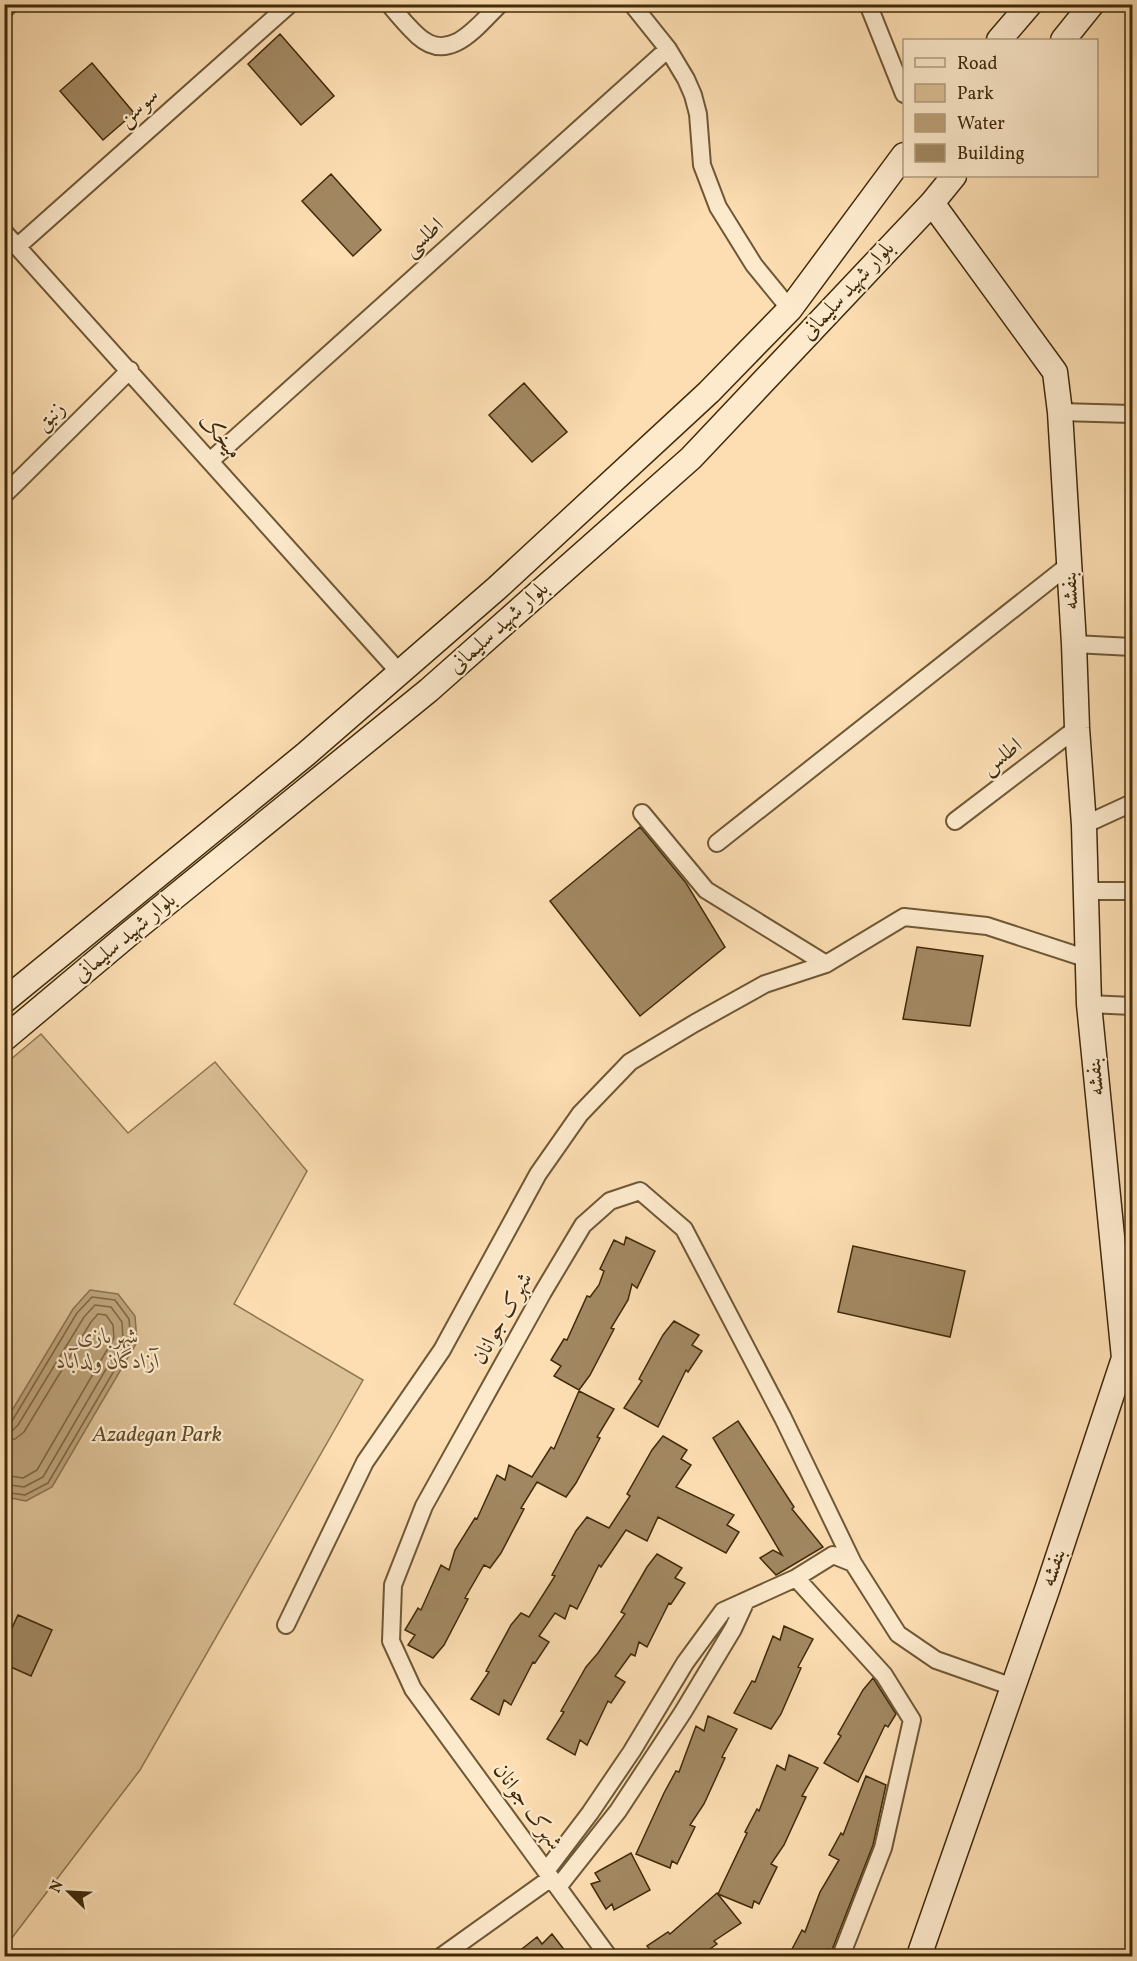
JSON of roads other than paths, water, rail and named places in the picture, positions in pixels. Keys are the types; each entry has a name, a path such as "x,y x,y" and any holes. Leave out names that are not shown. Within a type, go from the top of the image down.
{"main road":[{"path":"1000,39 1030,4"},
{"path":"1064,39 1092,4"},
{"name":"بلوار شهید سلیمانی","path":"4,1001 306,754 400,673 497,588 709,392 790,309 903,156"},
{"name":"بلوار شهید سلیمانی","path":"4,1039 129,934 429,690 691,458 932,203 953,177"},
{"name":"بنفشه","path":"919,1956 1124,1358 1089,1004 1084,825 1070,564 1060,412 1055,372 932,203"}],"street":[{"path":"4,10 10,4"},
{"name":"سوسن","path":"18,246 290,4"},
{"path":"389,4 420,38 433,45 448,47 462,41 500,4"},
{"path":"632,4 668,50 693,95 698,114 702,165 718,207 754,265 790,309"},
{"path":"868,4 903,92"},
{"name":"اطلسی","path":"210,461 668,50"},
{"name":"میخک","path":"4,232 400,673"},
{"name":"زنبق","path":"4,495 130,370"},
{"path":"1060,412 1132,414"},
{"path":"717,843 1070,564"},
{"path":"1074,644 1132,647"},
{"name":"اطلس","path":"955,820 1077,728"},
{"path":"1084,825 1132,802"},
{"path":"642,813 706,890 826,964"},
{"path":"1086,891 1132,891"},
{"path":"286,1625 365,1462 442,1350 538,1174 580,1114 630,1062 765,984 826,964 904,917 987,926 1088,959"},
{"path":"1089,1004 1132,1006"},
{"name":"شهرک جوانان","path":"608,1956 413,1689 391,1641 393,1585 424,1506 543,1292 583,1226 610,1201 640,1191 684,1229 783,1418 853,1563 898,1634 936,1660 1013,1687"},
{"name":"شهرک جوانان","path":"551,1879 685,1663 723,1611 796,1578 833,1555 853,1563"},
{"path":"796,1578 884,1675 912,1720 883,1848 841,1956"},
{"name":"شهرک جوانان","path":"442,1956 551,1879 618,1812 733,1629 745,1603"},
{"path":"674,1682 692,1696"}],"water":[{"path":"90,1290 118,1294 135,1316 137,1342 52,1487 26,1501 5,1497 5,1422 73,1309"}],"park label":[{"name":"شهربازی آزادگان ولدآباد","path":"108,1350"},
{"name":"Azadegan Park","path":"157,1435"}]}
